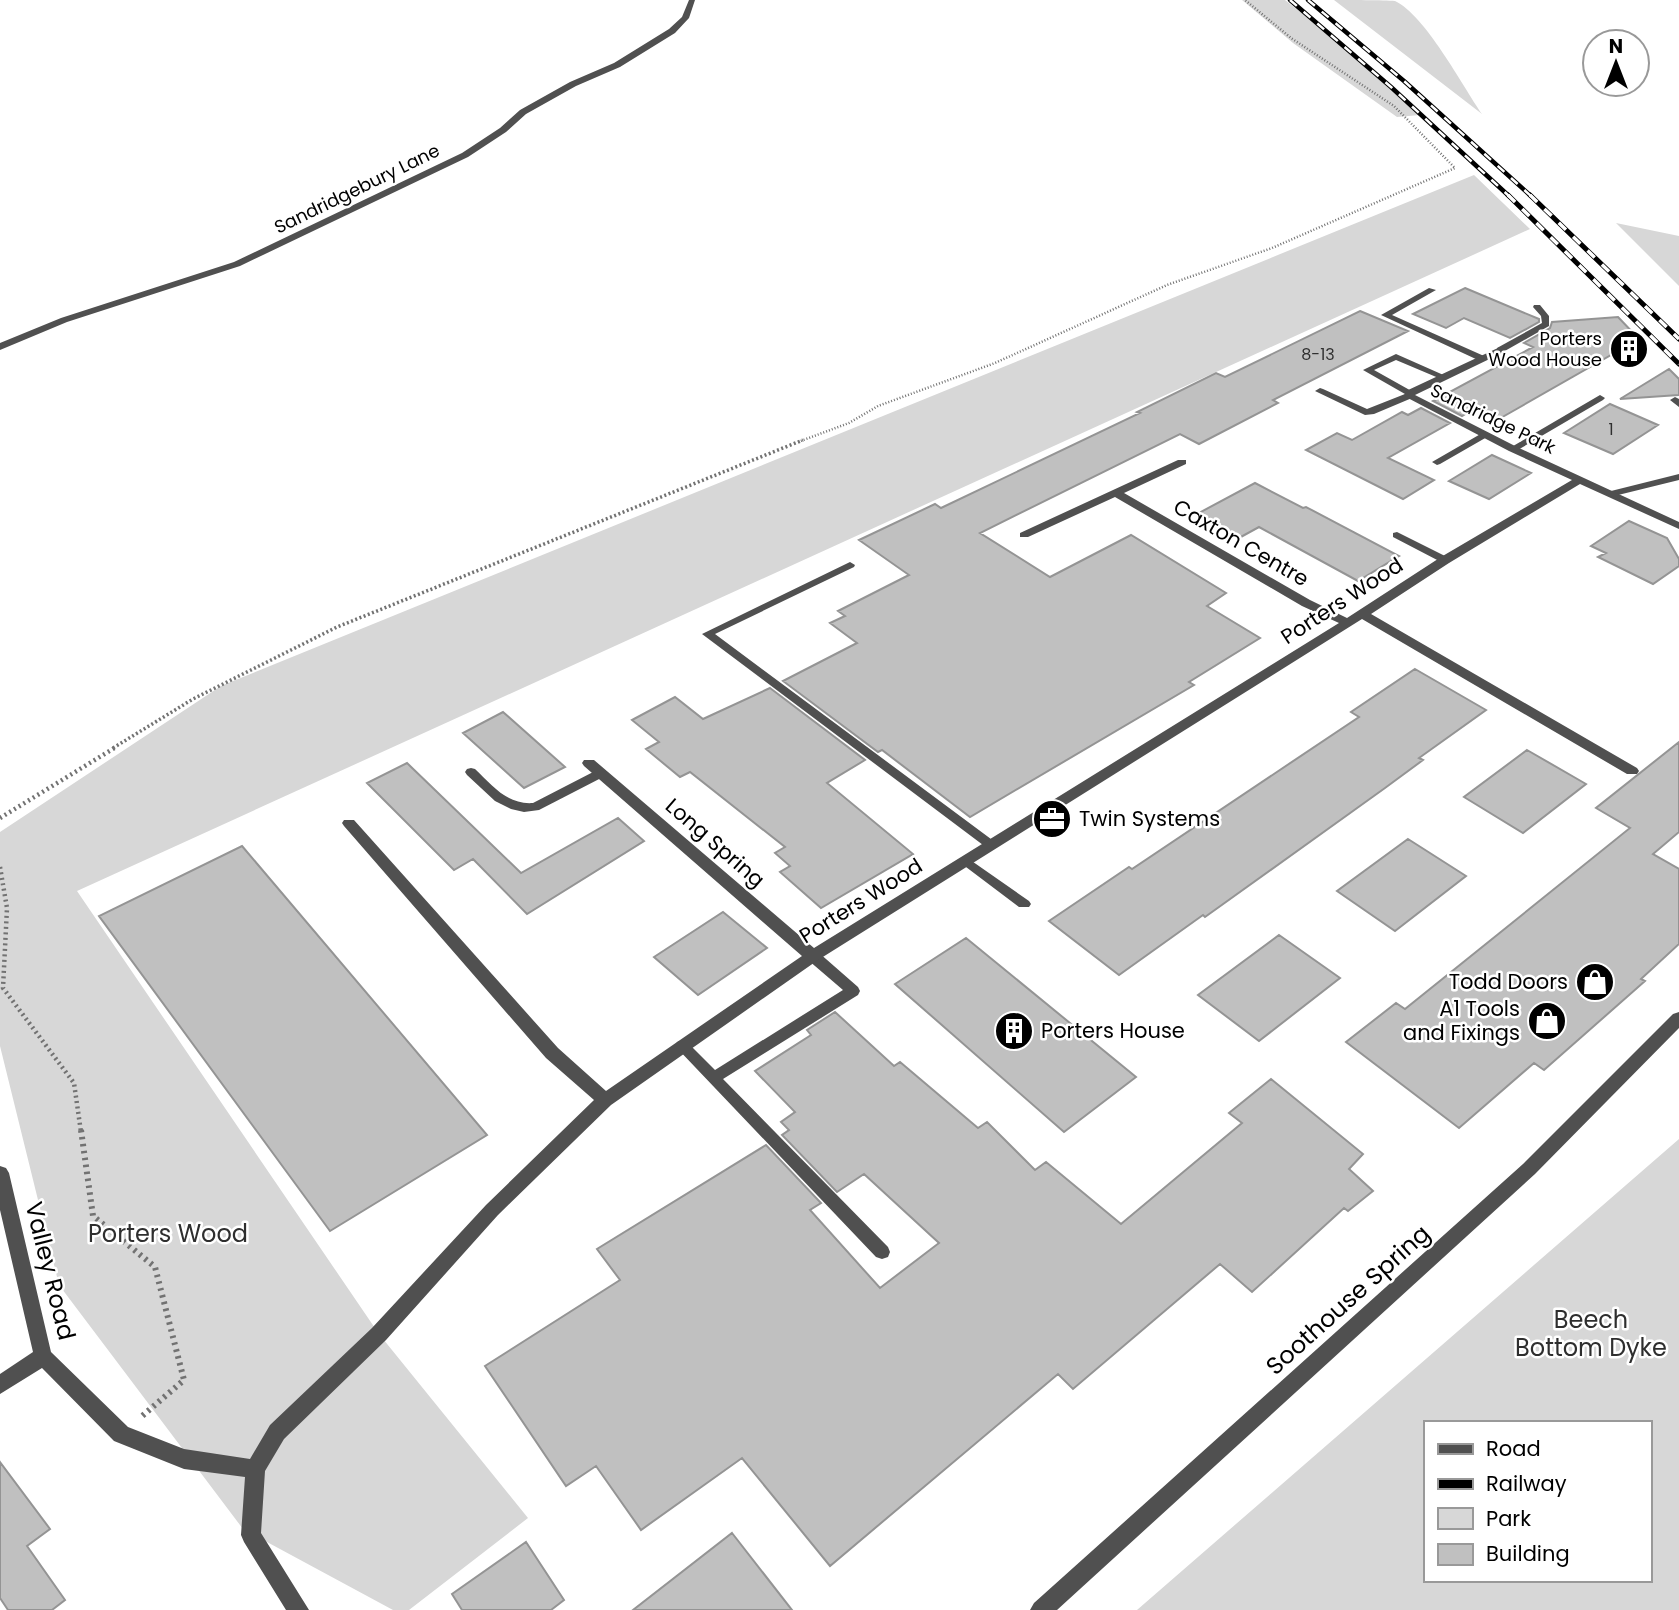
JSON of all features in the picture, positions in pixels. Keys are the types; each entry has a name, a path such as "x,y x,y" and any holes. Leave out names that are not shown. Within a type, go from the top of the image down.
{"street":[{"name":"Sandridgebury Lane","path":"0,346 64,320 237,264 465,155 503,131 523,112 573,83 617,65 672,31 685,18 692,0"},
{"name":"Sandridge Park","path":"1409,395 1500,349"},
{"name":"Sandridge Park","path":"1409,395 1484,435 1679,526"},
{"name":"Caxton Centre","path":"1024,535 1182,462"},
{"name":"Porters Wood","path":"255,1469 277,1432 379,1334 492,1210 605,1100 813,956 1445,560 1580,480"},
{"name":"Caxton Centre","path":"1116,493 1306,603 1348,623"},
{"path":"1362,614 1632,771"},
{"name":"Long Spring","path":"595,768 813,956"},
{"path":"349,823 552,1053 605,1100"},
{"name":"Soothouse Spring","path":"1041,1610 1529,1169 1679,1018"},
{"name":"Valley Road","path":"0,1173 43,1356 121,1434 184,1460 255,1469"},
{"path":"0,1385 43,1356"},
{"path":"255,1469 251,1535 298,1610"}],"lane":[{"path":"1432,290 1385,315 1481,358"},
{"path":"1500,349 1546,324 1545,316 1537,307"},
{"path":"1409,395 1367,370 1396,356 1444,377"},
{"path":"1320,391 1365,412 1371,412 1409,395"},
{"path":"1513,449 1600,398"},
{"path":"1437,462 1484,435"},
{"path":"1610,494 1679,478"},
{"path":"1397,535 1445,560"},
{"path":"850,565 707,634 991,845"},
{"path":"471,772 512,807 523,809 535,807 595,768"},
{"path":"966,861 1024,904"},
{"path":"714,1078 853,991 813,956"},
{"path":"682,1046 882,1252"}],"path":[{"path":"0,818 193,699 337,627 849,423 878,406 995,363 1167,285 1272,248 1455,168 1394,106 1291,38 1245,0"},
{"path":"0,867 7,908 3,988 74,1083 93,1216 155,1267 184,1380 121,1434"}],"green space":[{"path":"1242,0 1285,0 1339,42 1420,115 1397,117 1293,43"},
{"path":"1334,0 1395,1 1407,9 1430,35 1482,114"},
{"name":"Porters Wood","path":"1474,175 1530,229 77,891 379,1334 528,1518 409,1610 393,1610 243,1529 59,1285 0,1046 0,832 221,686"},
{"path":"1616,223 1679,236 1679,286"},
{"name":"Beech Bottom Dyke","path":"1679,1139 1679,1610 1137,1610"}],"building":[{"path":"1465,288 1539,319 1539,322 1510,338 1464,318 1446,328 1413,314"},
{"path":"1360,311 1408,331 1273,400 1278,403 1199,444 1180,434 980,533 1050,577 1131,535 1226,593 1207,606 1260,638 1189,682 1194,685 970,817 882,750 878,752 783,681 857,643 830,623 845,616 838,611 909,575 859,540 935,504 941,508 1140,413 1137,412 1216,373 1225,377"},
{"path":"1618,317 1639,339 1499,419 1475,408 1462,416 1433,401 1533,347 1524,343 1550,328 1552,322"},
{"path":"1669,369 1679,379 1679,395 1620,399"},
{"path":"1610,404 1658,425 1613,454 1564,433"},
{"path":"1421,408 1450,423 1388,458 1434,480 1403,499 1306,450 1337,433 1352,440 1402,412 1408,415"},
{"path":"1492,455 1531,473 1489,499 1449,481"},
{"path":"1255,483 1399,556 1358,581 1259,527 1239,538 1197,514"},
{"path":"1629,521 1667,538 1679,559 1679,566 1653,584 1598,557 1606,553 1591,546"},
{"path":"1415,669 1486,710 1419,758 1423,760 1385,788 1205,917 1203,915 1119,975 1049,921 1129,867 1132,869 1359,717 1351,712"},
{"path":"770,688 865,760 827,783 913,854 821,908 780,872 790,866 775,853 785,847 690,772 680,777 646,749 659,742 632,720 675,697 703,719"},
{"path":"503,712 565,767 524,788 463,733"},
{"path":"1679,742 1679,832 1653,854 1679,869 1679,944 1641,979 1645,981 1544,1070 1534,1063 1459,1128 1346,1042 1396,1003 1405,1009 1630,828 1596,808"},
{"path":"1527,750 1586,784 1523,833 1464,797"},
{"path":"407,763 521,873 618,818 644,841 527,914 473,859 454,870 367,783"},
{"path":"1408,839 1466,876 1395,931 1337,891"},
{"path":"242,846 487,1135 330,1231 99,916"},
{"path":"723,912 767,948 698,995 654,957"},
{"path":"1279,935 1340,978 1259,1041 1198,995"},
{"name":"Porters House","path":"966,938 1136,1077 1064,1132 895,984"},
{"path":"835,1012 894,1066 900,1062 978,1128 987,1122 1035,1170 1046,1162 1121,1224 1242,1123 1229,1113 1271,1079 1363,1154 1349,1169 1373,1191 1348,1211 1344,1208 1252,1292 1220,1264 1073,1389 1058,1374 830,1566 742,1458 641,1530 596,1466 566,1486 485,1366 620,1280 597,1249 766,1145 821,1203 810,1210 880,1288 939,1243 864,1174 837,1192 782,1135 789,1130 781,1122 795,1112 755,1071 811,1035 807,1030"},
{"path":"0,1462 50,1529 27,1546 65,1600 52,1610 8,1610 0,1598"},
{"path":"732,1533 792,1610 633,1610"},
{"path":"526,1542 564,1600 551,1610 462,1610 452,1594"}],"railway":[{"path":"1290,0 1391,87 1510,197"},
{"path":"1308,0 1404,81 1532,197"},
{"path":"1508,195 1679,364"},
{"path":"1530,195 1679,339"}],"place":[{"name":"Porters Wood House","path":"1629,349"},
{"name":"Twin Systems","path":"1052,819"},
{"name":"Todd Doors","path":"1595,982"},
{"name":"A1 Tools and Fixings","path":"1547,1021"},
{"name":"Porters House","path":"1014,1031"}]}
